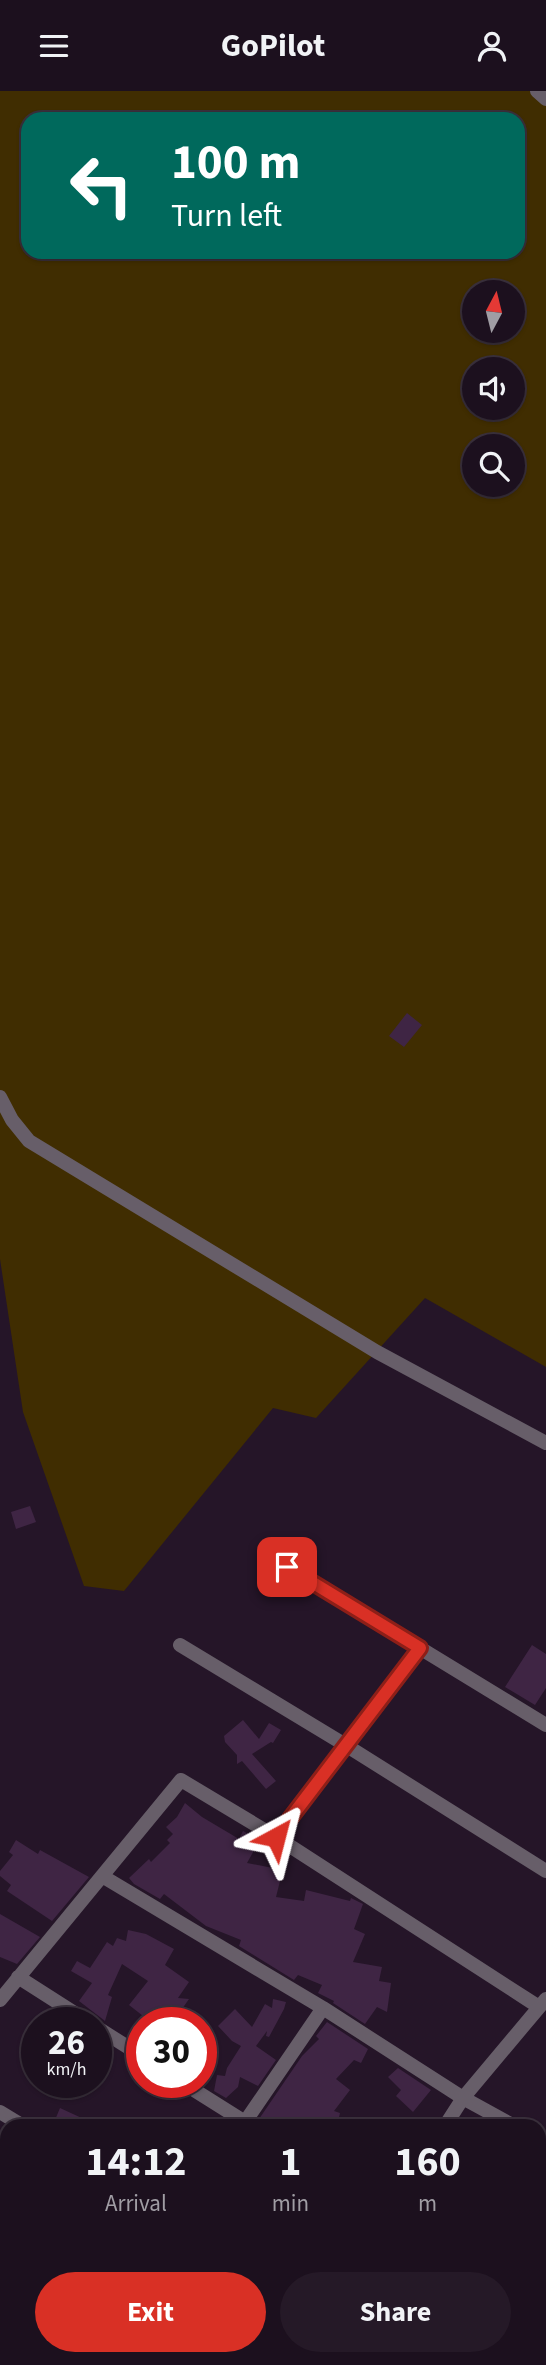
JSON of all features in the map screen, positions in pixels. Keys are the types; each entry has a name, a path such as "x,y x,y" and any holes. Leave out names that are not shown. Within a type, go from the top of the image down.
{"street":[{"path":"537,91 546,99"},
{"path":"0,1097 12,1120 29,1141 377,1352 546,1443"},
{"path":"287,1567 546,1725"},
{"path":"180,1645 546,1871"},
{"path":"276,1837 420,1648"},
{"path":"0,2000 181,1780 542,2003 463,2098 450,2119"},
{"path":"102,1876 323,2008 463,2098 501,2119"},
{"path":"18,1977 65,2007"},
{"path":"251,2119 323,2008"},
{"path":"206,2098 238,2119"}],"shaded area":[{"path":"0,91 546,91 546,1367 425,1298 316,1418 273,1408 124,1591 84,1586 23,1412 0,1259"}],"building":[{"path":"407,1013 422,1025 404,1047 389,1036"},
{"path":"30,1506 36,1522 16,1529 11,1512"},
{"path":"532,1645 546,1654 546,1688 535,1705 505,1687"},
{"path":"243,1720 259,1739 269,1723 281,1730 273,1743 252,1754 276,1781 266,1789 242,1761 237,1764 237,1755 225,1742 224,1736"},
{"path":"185,1803 202,1817 239,1839 243,1831 260,1840 247,1863 273,1868 272,1871 282,1873 276,1897 304,1901 306,1890 350,1901 351,1898 363,1904 354,1929 365,1934 353,1962 382,1967 379,1981 391,1983 387,2012 377,2007 365,2024 333,2003 334,2001 318,1993 322,1985 298,1975 294,1980 239,1946 241,1940 206,1926 164,1894 160,1899 134,1884 129,1878 149,1859 151,1862 170,1843 167,1840 173,1834 166,1827 177,1817"},
{"path":"16,1840 38,1854 40,1850 89,1877 52,1921 7,1891 11,1885 0,1876 0,1871 13,1855 9,1852"},
{"path":"0,1914 40,1937 17,1964 0,1957"},
{"path":"128,1930 146,1934 174,1949 165,1965 189,1982 178,1998 189,1999 183,2007 132,2007 129,2005 148,1981 122,1964 108,1995 112,1997 109,2007 87,2007 79,2001 92,1983 71,1971 77,1961 90,1968 107,1942 113,1946 117,1938 126,1941"},
{"path":"273,1999 286,2002 269,2037 266,2036 267,2031 256,2046 276,2060 258,2086 240,2077 238,2087 226,2098 217,2093 217,2075 225,2076 241,2046 232,2041 218,2026 235,2009 252,2027 265,2004 272,2008"},
{"path":"327,2022 368,2049 361,2063 354,2060 336,2079 350,2090 334,2111 340,2113 339,2119 259,2119 302,2056 319,2039 316,2036"},
{"path":"398,2068 431,2090 413,2112 396,2096 401,2090 388,2077"},
{"path":"60,2108 84,2119 55,2119"}],"route":[{"path":"276,1837 420,1648 287,1567"}]}
